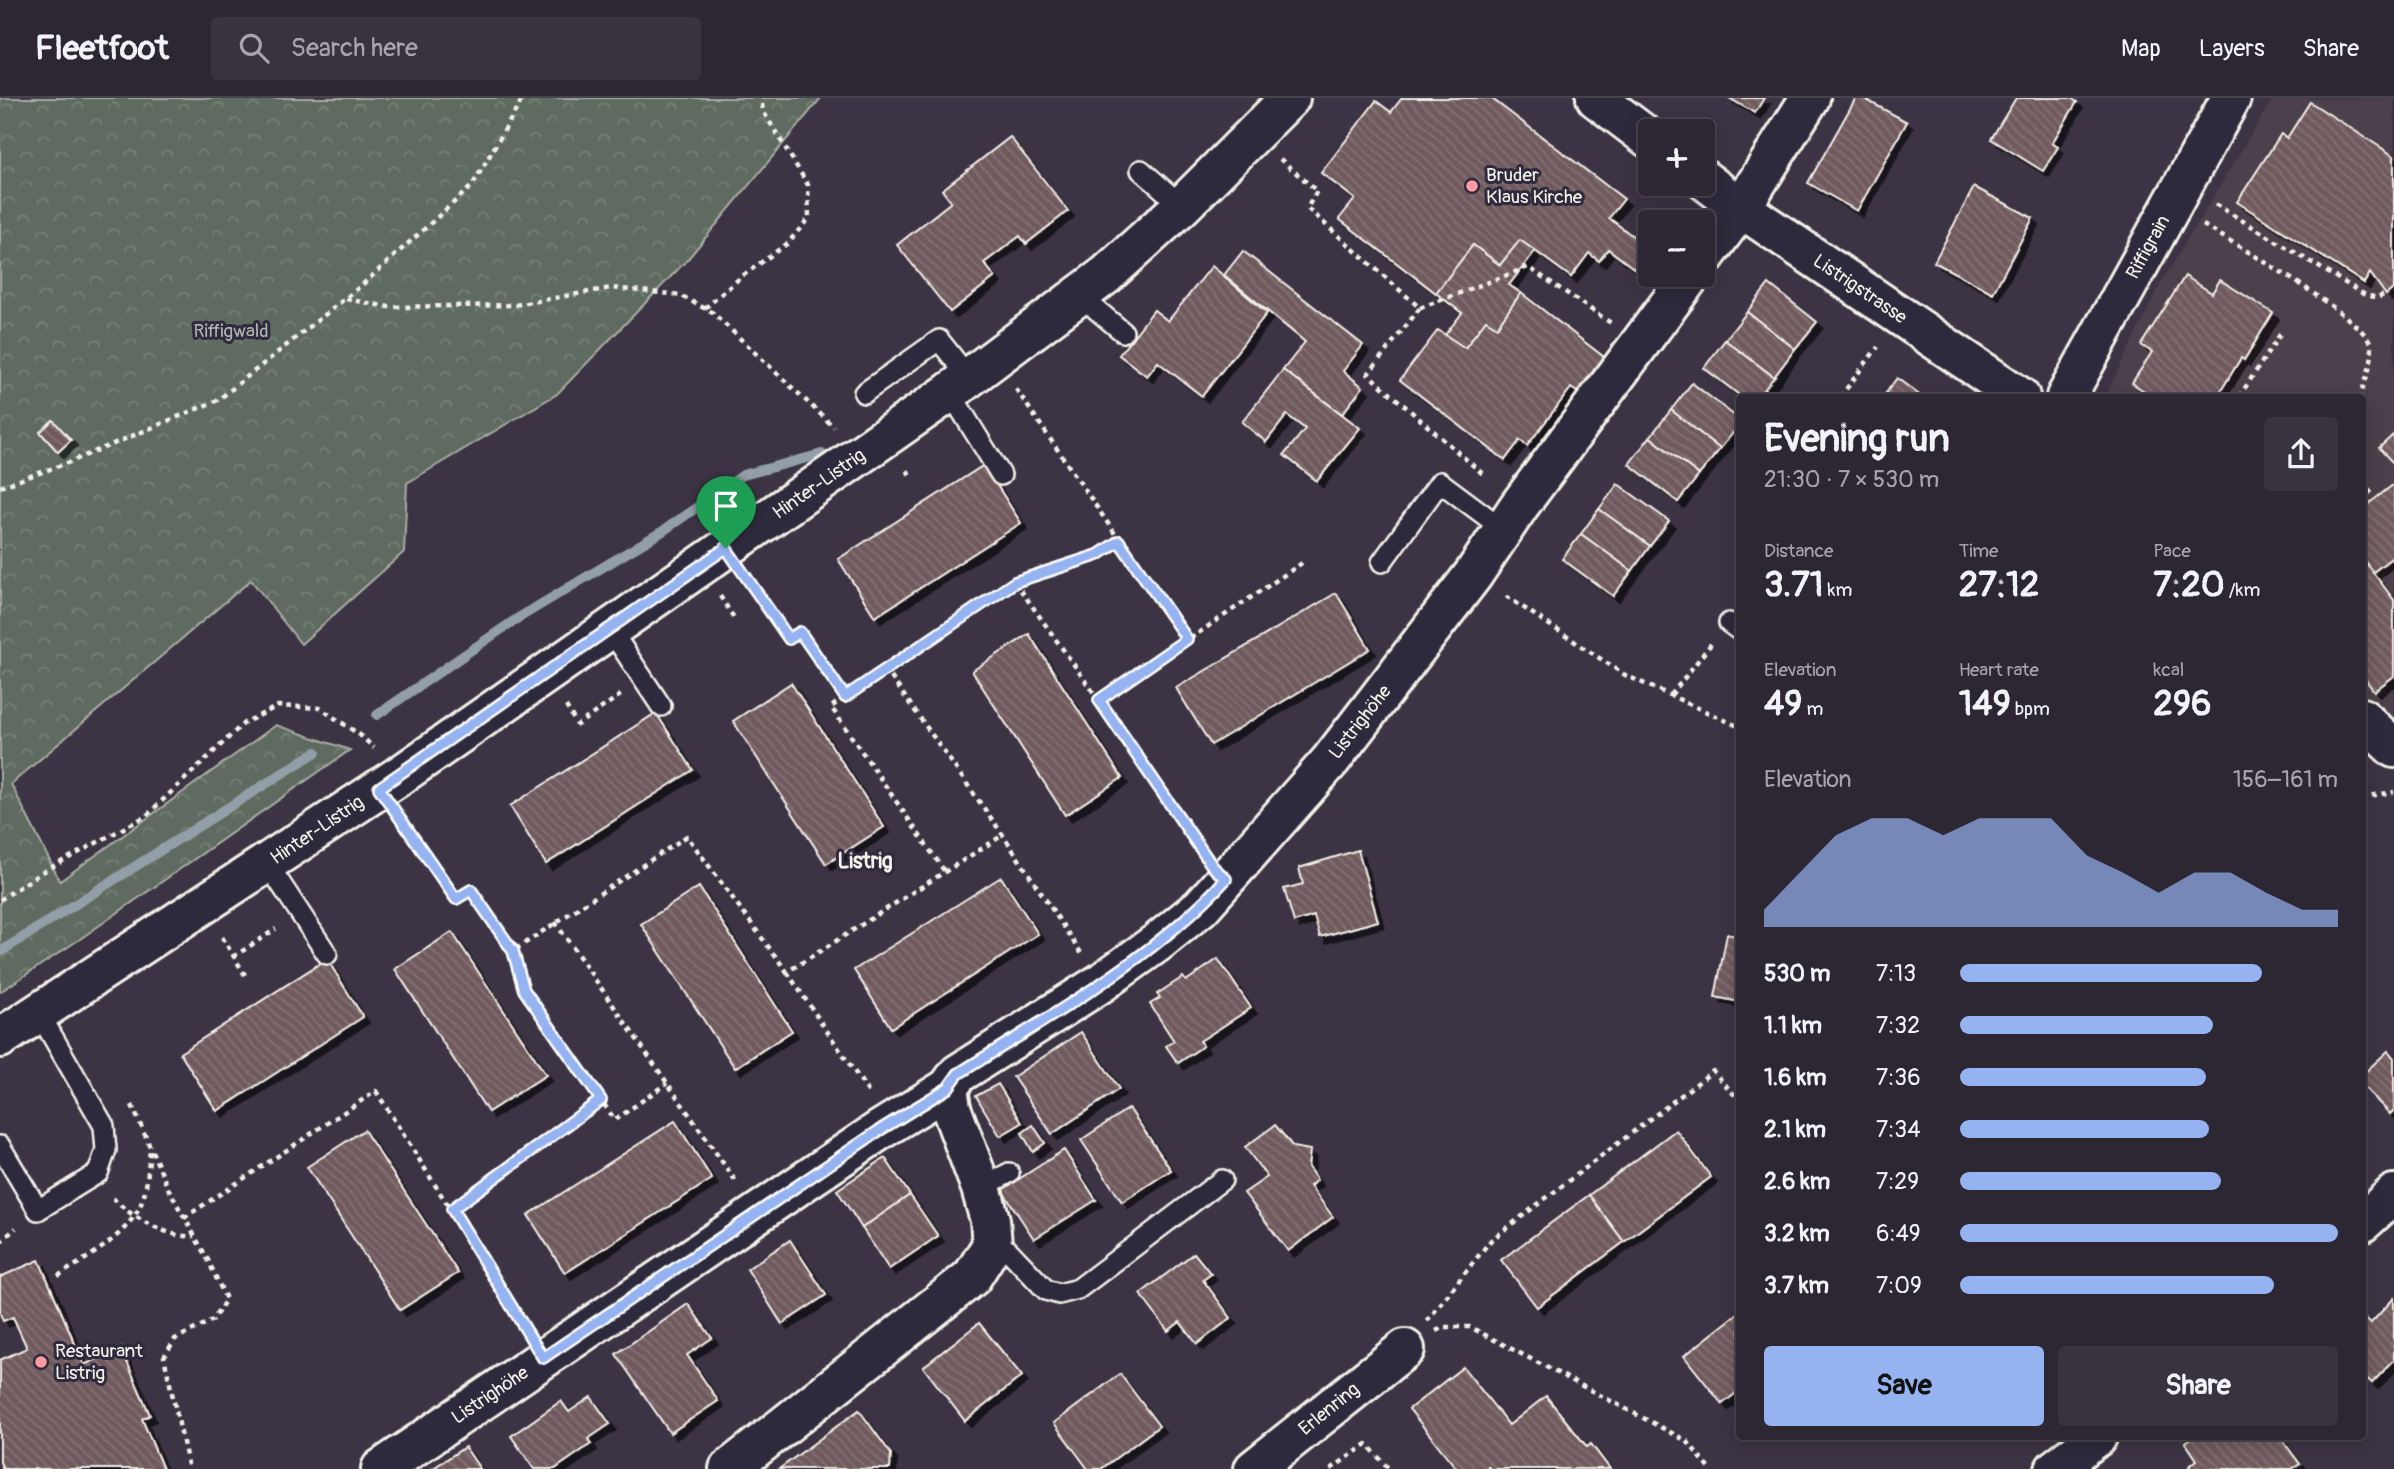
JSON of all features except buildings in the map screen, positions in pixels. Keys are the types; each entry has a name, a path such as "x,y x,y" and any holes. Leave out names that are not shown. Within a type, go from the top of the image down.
{"street":[{"name":"Hinter-Listrig","path":"0,1038 390,781 959,385 1106,275 1182,206 1290,98"},
{"path":"1596,98 1638,130"},
{"path":"1715,243 1741,208 1810,98"},
{"name":"Riffigrain","path":"2068,394 2231,98"},
{"name":"Listrigstrasse","path":"1715,188 2016,394"},
{"name":"Listrighöhe","path":"381,1469 890,1124 948,1088 958,1074 1101,983 1201,907 1331,760 1473,575 1511,518 1682,287"},
{"path":"2366,722 2394,748"},
{"path":"729,1469 972,1277 992,1245 990,1220 995,1181 951,1108 948,1088"},
{"path":"2366,1219 2394,1194"},
{"name":"Erlenring","path":"1254,1469 1405,1349"},
{"path":"2055,1469 2093,1440"}],"lane":[{"path":"1141,170 1182,206"},
{"path":"1079,295 1123,332"},
{"path":"864,394 939,340 1001,475"},
{"path":"1382,562 1440,482 1511,518"},
{"path":"610,629 661,706"},
{"path":"267,863 327,954"},
{"path":"0,1146 38,1210 97,1173 106,1150 103,1126 38,1013"},
{"path":"992,1245 1008,1250 1046,1290 1059,1294 1078,1289 1222,1180"}],"path":[{"path":"0,487 70,462 218,400 345,298 472,186 523,98"},
{"path":"705,308 741,277 788,243 809,218 808,185 763,111 761,98"},
{"path":"1252,137 1317,191 1307,208 1420,308"},
{"path":"2214,203 2365,295 2378,298 2382,295"},
{"path":"2201,223 2267,263 2359,327 2371,344 2371,358 2361,394"},
{"path":"1511,518 1368,374 1420,308 1528,267 1641,343"},
{"path":"345,298 389,307 515,305 611,288 680,295 713,313 862,454"},
{"path":"2243,394 2281,333"},
{"path":"1015,388 1187,639"},
{"path":"2366,487 2372,494"},
{"path":"945,872 831,707 1015,582 1098,555 1119,541"},
{"path":"726,548 789,639 800,632 845,697"},
{"path":"1099,700 1302,563"},
{"path":"1473,575 1625,674 1736,725"},
{"path":"1015,582 1213,867 1226,879"},
{"path":"718,593 736,621"},
{"path":"1671,695 1692,668"},
{"path":"886,670 1003,835 1101,983"},
{"path":"566,706 577,725 623,693 615,682"},
{"path":"0,900 39,874 146,816 244,723 278,706 320,708 360,735 390,781 456,899 471,890 513,951 524,990 615,1119 667,1083"},
{"path":"2366,796 2394,792"},
{"path":"787,972 1003,835"},
{"path":"513,951 687,836 787,972 890,1124"},
{"path":"233,957 279,927 272,917"},
{"path":"555,922 758,1213"},
{"path":"232,928 222,938 245,975"},
{"path":"1405,1349 1491,1240 1713,1071 1736,1097"},
{"path":"184,1218 376,1091 543,1358"},
{"path":"452,1209 601,1100"},
{"path":"132,1105 184,1218 226,1298 213,1321 175,1339 164,1357 189,1469"},
{"path":"58,1276 102,1248 134,1215 141,1205 146,1186 150,1147"},
{"path":"120,1206 183,1237 195,1236"},
{"path":"1405,1349 1444,1327 1470,1327 1687,1441 1710,1469"},
{"path":"1331,1469 1367,1444 1389,1469"}],"shaded area":[{"path":"2273,98 2394,98 2394,726 2366,698 2366,394 2106,394 2161,283"}],"green space":[{"name":"Riffigwald","path":"0,98 821,98 687,260 557,394 407,483 404,552 301,644 251,580 11,784 60,881 276,725 350,750 0,992"}],"waterway":[{"path":"377,715 515,620 663,531 743,475 822,454"},
{"path":"0,952 316,752"}],"place":[{"name":"Bruder Klaus Kirche","path":"1472,186"},
{"name":"Restaurant Listrig","path":"41,1362"}],"district":[{"name":"Listrig","path":"865,861"}],"route":[{"path":"1119,541 1187,639 1099,700 1213,867 1226,879 1201,907 1101,983 958,1074 948,1088 880,1130 543,1358 452,1209 601,1100 524,990 513,951 471,890 456,899 379,788 726,548 789,639 800,632 845,697 1015,582 1098,555 1119,541"}]}
